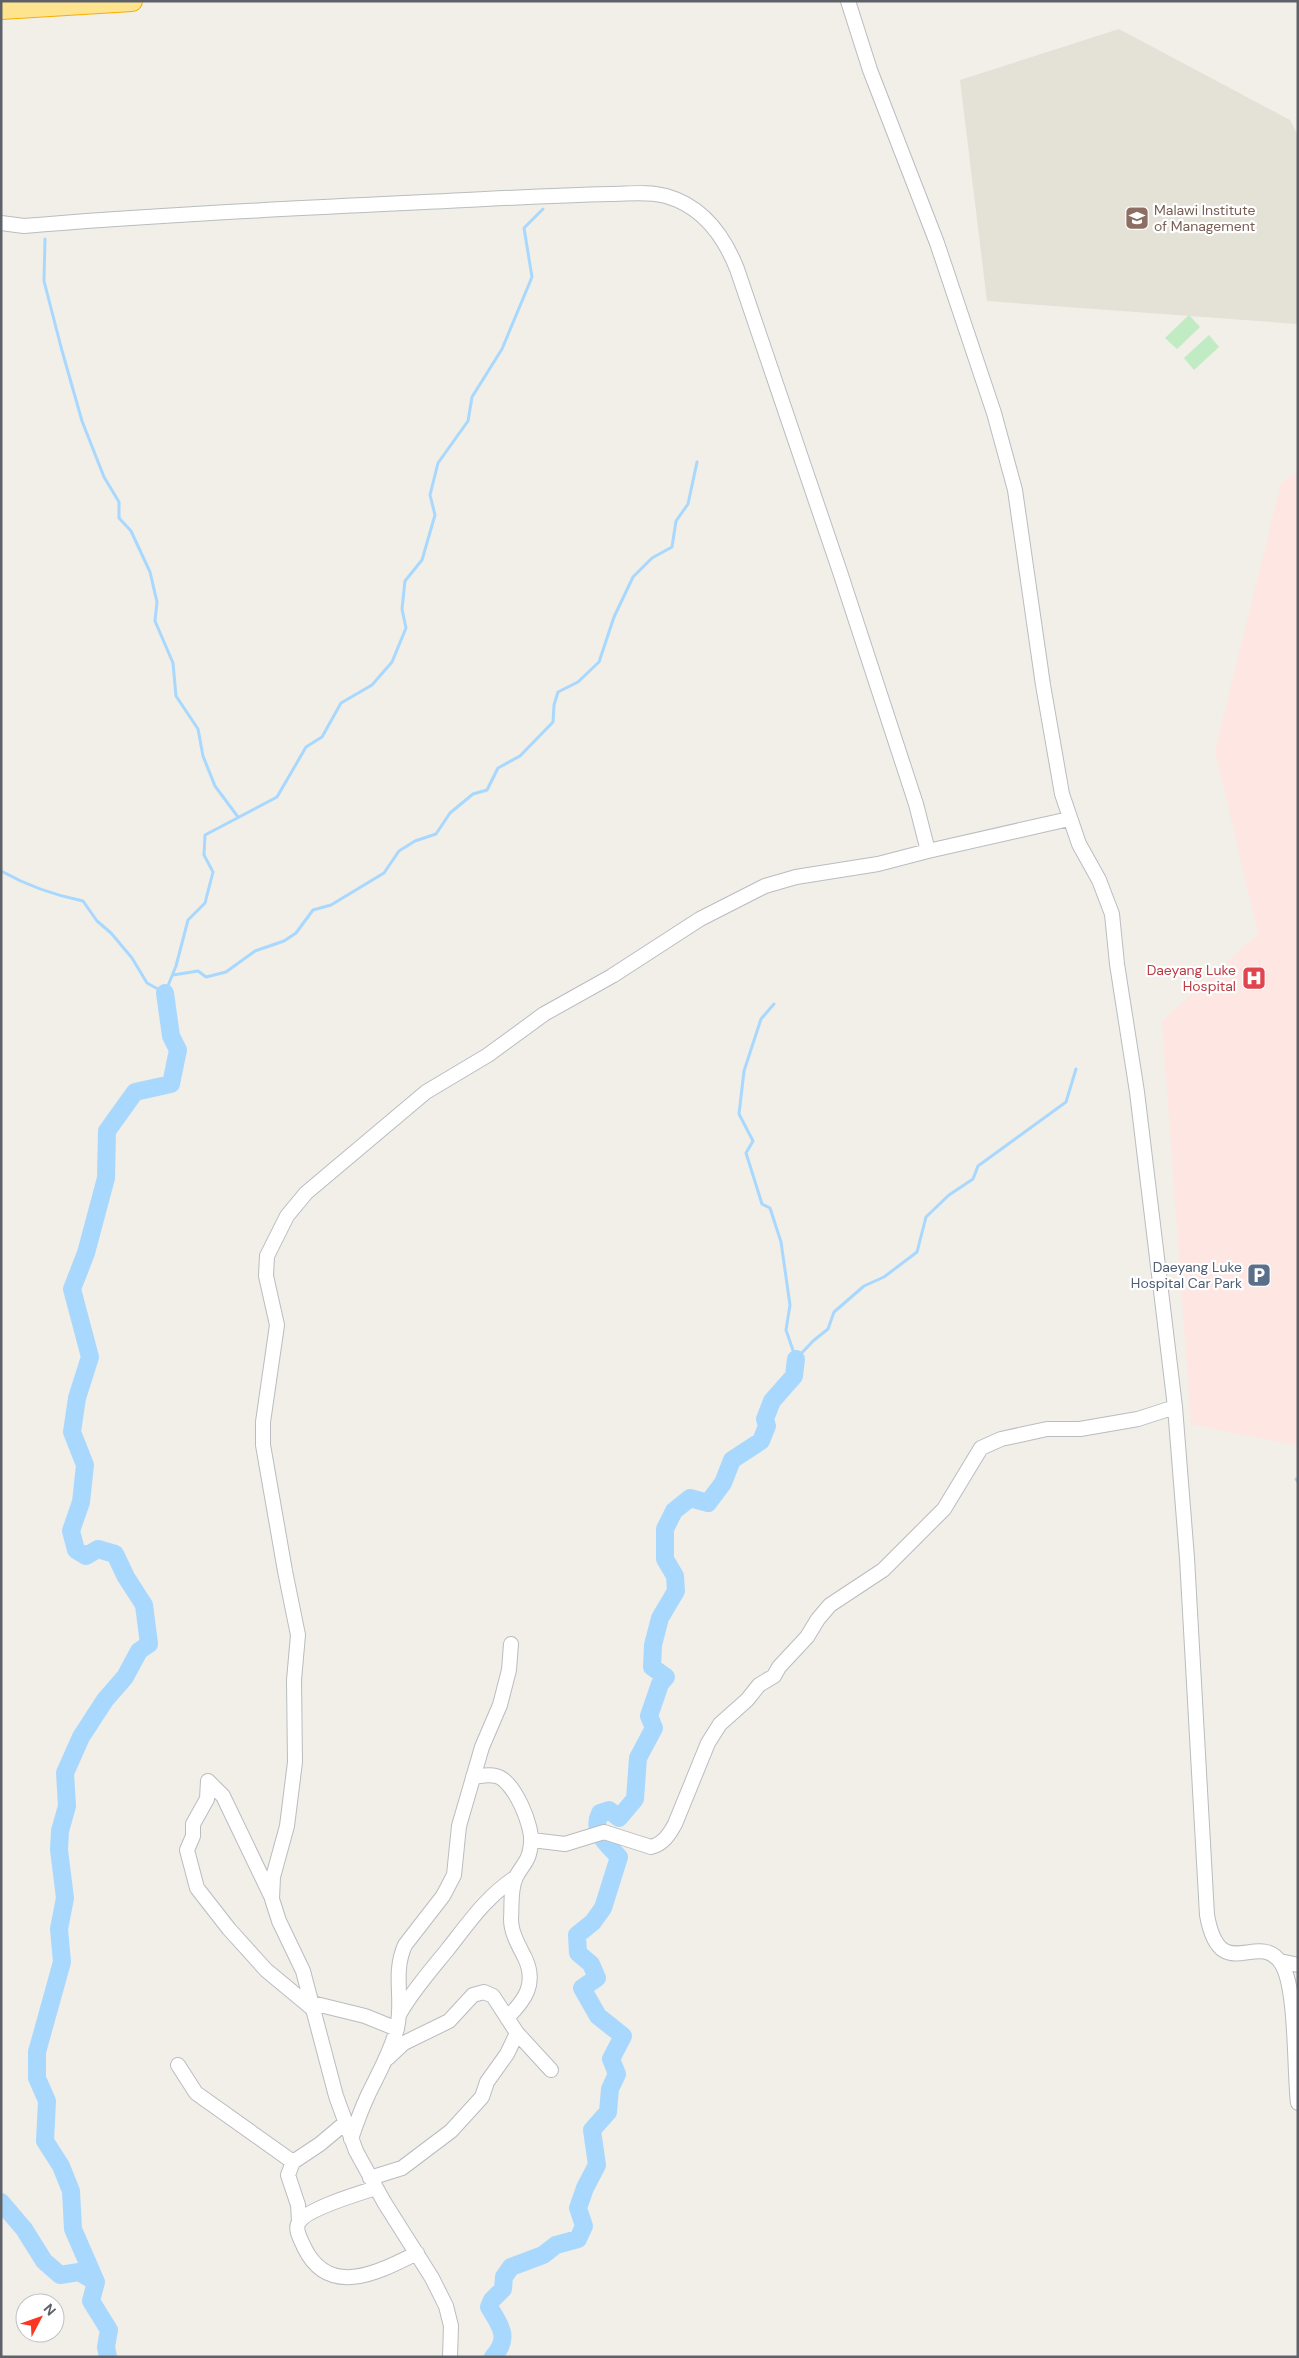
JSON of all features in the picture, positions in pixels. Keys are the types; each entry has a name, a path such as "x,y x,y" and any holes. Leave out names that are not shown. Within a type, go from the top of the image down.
{"highway":[{"path":"1,9 132,1"}],"street":[{"path":"848,1 873,80 937,243 994,413 1015,490 1046,702 1062,794 1079,844 1107,897 1112,914 1117,964 1137,1092 1175,1407 1187,1568 1207,1915 1210,1932 1214,1942 1226,1952 1262,1952 1271,1954 1280,1961 1298,1965"},
{"path":"1,223 24,226 218,212 652,193 666,196 693,209 716,229 732,255 843,581 916,804 928,851"},
{"path":"272,1899 273,1878 287,1826 295,1762 294,1680 298,1635 263,1445 263,1422 277,1326 267,1282 266,1264 267,1256 287,1216 306,1193 426,1092 488,1056 544,1014 612,976 700,919 765,886 796,877 878,864 1069,819"},
{"path":"532,1840 565,1844 604,1832 651,1847 658,1846 670,1833 675,1824 708,1743 720,1724 747,1700 759,1685 774,1676 779,1667 807,1637 818,1619 830,1605 883,1570 944,1509 981,1448 1001,1438 1047,1429 1080,1429 1138,1419 1175,1407"},
{"path":"351,2139 367,2096 385,2061 397,2029 399,2013 397,1977 400,1956 405,1945 450,1888 454,1875 459,1826 488,1729 500,1705 509,1670 511,1644"},
{"path":"399,2013 468,1921 496,1891 516,1877 530,1854 532,1840 522,1809 506,1781 497,1776 473,1777"},
{"path":"397,2029 365,2016 313,2006 266,1970 228,1929 197,1888 187,1850 193,1836 193,1824 207,1799 208,1781 223,1796 272,1899 279,1921 298,1957 313,2006 334,2088 351,2139 373,2183 446,2306 451,2326 450,2357"},
{"path":"507,2018 521,2004 528,1992 529,1975 526,1959 518,1946 511,1923 516,1877"},
{"path":"1280,1961 1289,1984 1295,2013 1298,2102"},
{"path":"385,2061 404,2043 449,2021 473,1995 484,1992 493,1996 517,2033 551,2070"},
{"path":"299,2221 402,2168 451,2131 482,2097 487,2082 507,2054 517,2033"},
{"path":"178,2065 196,2092 293,2162"},
{"path":"345,2123 320,2144 293,2162 288,2175 298,2205 299,2221 297,2228 311,2262 317,2268 343,2277 357,2277 384,2269 416,2253"}],"shaded area":[{"name":"Malawi Institute of Management","path":"1119,29 1290,120 1298,135 1298,324 987,301 960,80"},
{"name":"Daeyang Luke Hospital","path":"1298,471 1298,1446 1191,1424 1162,1021 1258,934 1215,751 1281,483"}],"green space":[{"path":"1189,315 1200,327 1177,349 1165,338"},
{"path":"1209,335 1219,347 1194,370 1184,358"}],"waterway":[{"path":"1,871 41,889 83,901 97,921 111,933 132,958 147,983 165,993 176,966 188,920 205,903 213,872 204,855 205,835 277,797 306,747 322,737 341,703 372,685 392,662 406,628 402,609 405,581 422,560 435,515 430,495 438,463 468,421 472,397 502,349 532,277 524,228 543,209"},
{"path":"45,239 44,281 82,421 104,477 119,502 119,518 131,531 150,572 157,602 155,621 173,663 176,696 198,729 203,756 215,786 238,817"},
{"path":"173,975 198,971 206,977 226,972 255,951 284,941 296,933 313,910 331,905 384,873 399,851 415,841 436,834 450,813 473,794 487,790 498,768 520,756 553,722 554,705 558,692 578,682 599,662 614,617 633,577 652,558 672,547 676,521 688,504 697,462"},
{"path":"108,2357 106,2347 109,2330 91,2301 96,2282 73,2229 71,2191 61,2166 45,2141 47,2101 37,2078 37,2052 62,1962 59,1929 65,1898 59,1850 60,1831 67,1806 65,1773 81,1737 105,1700 125,1677 139,1651 149,1644 144,1605 126,1577 115,1554 98,1549 86,1556 76,1550 71,1531 81,1502 85,1465 72,1432 77,1398 90,1357 72,1289 86,1253 106,1178 107,1131 135,1092 171,1084 178,1050 171,1036 165,993"},
{"path":"774,1004 761,1019 744,1071 739,1114 753,1141 746,1153 762,1204 770,1208 781,1242 790,1305 786,1330 796,1359 813,1341 828,1329 834,1312 864,1286 884,1277 917,1252 926,1217 949,1195 973,1179 978,1166 1066,1102 1076,1069"},
{"path":"493,2357 502,2344 503,2338 500,2326 489,2307 492,2300 503,2289 504,2277 511,2267 543,2255 556,2245 578,2239 584,2226 578,2208 585,2188 597,2165 592,2130 608,2112 610,2089 617,2074 611,2059 623,2036 598,2016 582,1988 597,1978 591,1964 578,1953 577,1935 593,1922 603,1908 619,1857 601,1837 597,1826 600,1813 609,1810 619,1818 635,1799 638,1758 654,1728 649,1716 660,1684 666,1677 652,1667 653,1645 660,1618 676,1591 675,1576 665,1559 665,1529 674,1511 690,1498 708,1503 723,1483 732,1460 761,1441 767,1426 765,1419 772,1401 794,1376 796,1359"},
{"path":"1,2202 24,2229 44,2261 60,2275 79,2272 96,2282"}],"place":[{"name":"Malawi Institute of Management","path":"1137,218"},
{"name":"Daeyang Luke Hospital","path":"1254,978"},
{"name":"Daeyang Luke Hospital Car Park","path":"1259,1275"}]}
